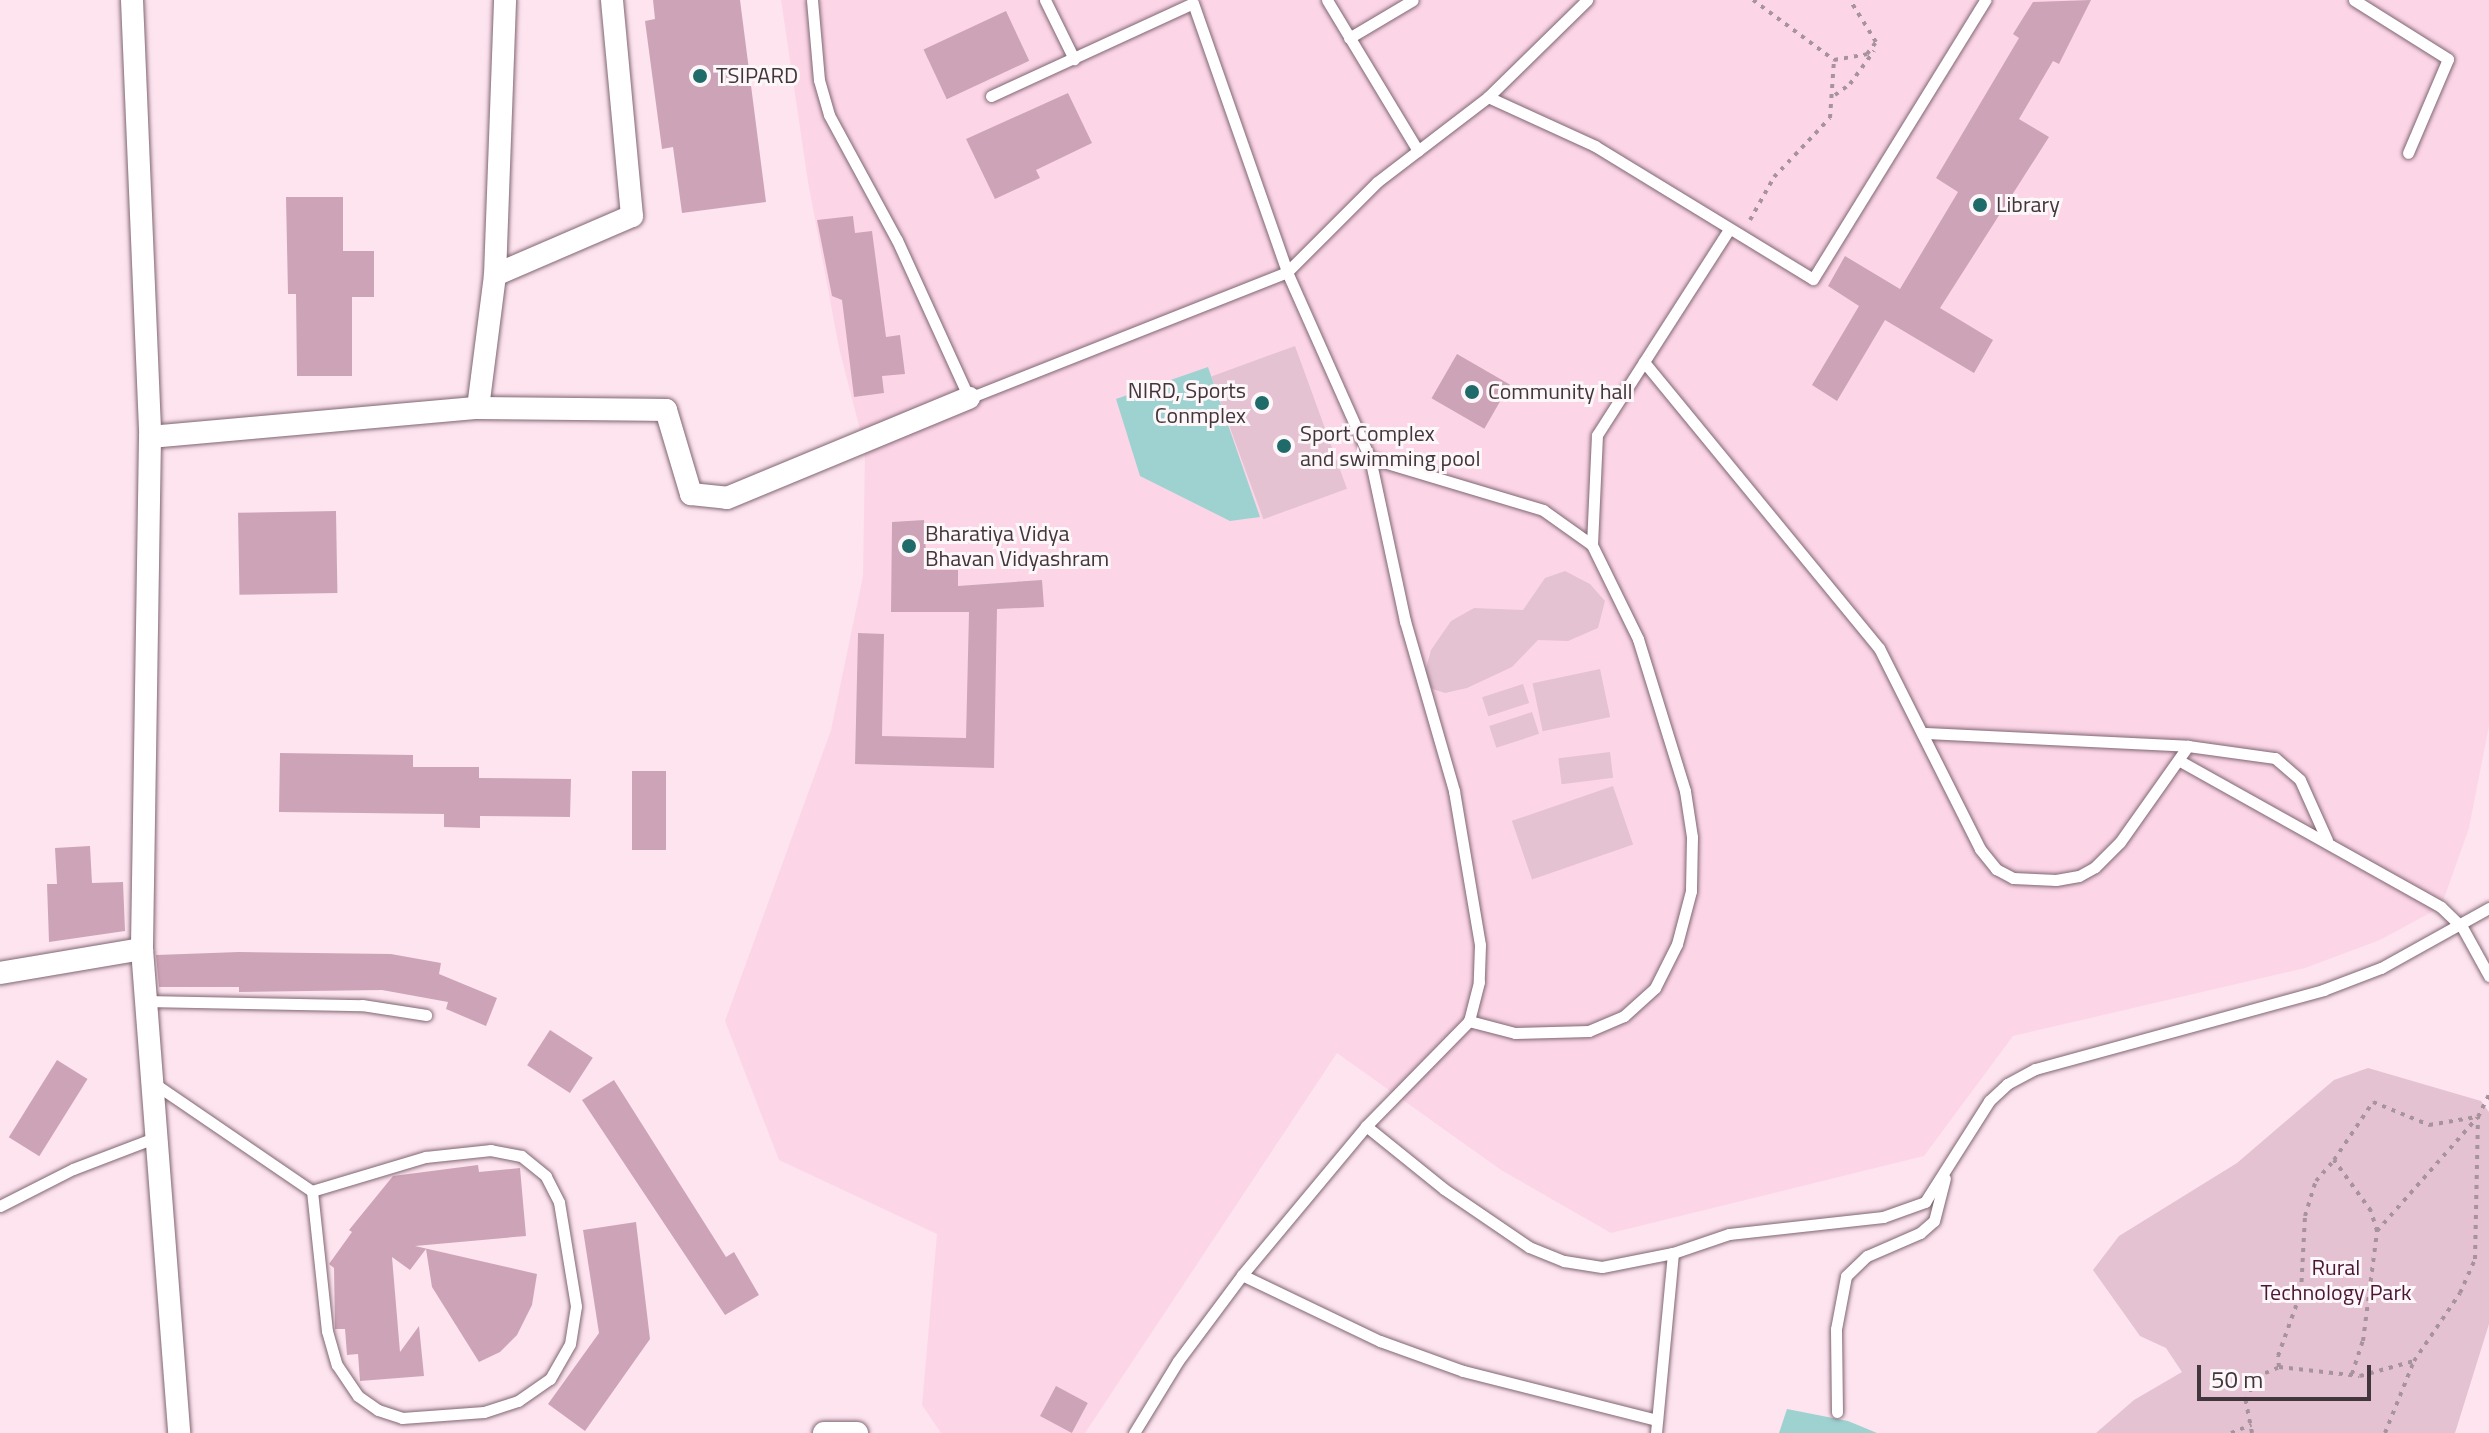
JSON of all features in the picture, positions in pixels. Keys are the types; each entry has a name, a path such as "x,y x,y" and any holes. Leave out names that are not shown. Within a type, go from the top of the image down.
{"street":[{"path":"132,0 150,437 142,949 179,1433"},
{"path":"478,408 495,275 505,0"},
{"path":"495,275 632,216 612,0"},
{"path":"150,437 478,408 666,410 691,494 727,498 969,398"},
{"path":"0,973 142,949"},
{"path":"824,1433 857,1433"}],"lane":[{"path":"812,0 819,80 829,115 891,228 969,398 1287,272 1377,182 1488,97 1587,0"},
{"path":"1045,0 1074,59"},
{"path":"1327,0 1418,151"},
{"path":"1349,38 1413,0"},
{"path":"1488,97 1595,146 1742,240 1813,279 1985,0"},
{"path":"2354,0 2448,59 2408,153"},
{"path":"991,96 1195,2 1287,272 1370,458 1405,621 1465,843 1480,945 1479,982 1469,1021 1366,1126 1242,1275 1178,1361 1134,1433"},
{"path":"1592,545 1597,435 1728,231"},
{"path":"1644,362 1859,620 1926,733 1980,849 1996,869 2013,878 2056,880 2095,867 2120,842 2188,746"},
{"path":"1370,458 1543,510 1592,545 1638,639 1685,791 1692,837 1691,891 1677,944 1655,988 1624,1016 1589,1031 1556,1035 1469,1021"},
{"path":"1926,733 2188,746 2275,758 2300,780 2327,840"},
{"path":"2180,761 2327,840 2441,907 2462,927 2489,976"},
{"path":"1366,1126 1444,1189 1529,1247 1564,1261 1602,1267 1673,1253 1729,1234 1902,1212 1925,1202 1946,1174 1989,1101 2007,1084 2035,1069 2323,990 2381,968 2462,927 2489,908"},
{"path":"144,1001 347,1004 426,1015"},
{"path":"151,1082 312,1191 327,1331 337,1365 358,1396 378,1410 402,1418 484,1412 518,1401 550,1379 570,1344 576,1306 559,1202 546,1176 521,1156 491,1150 425,1157 312,1191"},
{"path":"0,1206 73,1169 157,1137"},
{"path":"1837,1412 1836,1329 1846,1276 1867,1256 1920,1233 1934,1221 1946,1174"},
{"path":"1656,1433 1673,1253"},
{"path":"1242,1275 1380,1341 1463,1371 1657,1420"}],"path":[{"path":"1753,0 1834,60 1874,51"},
{"path":"1833,96 1850,84 1874,51 1876,42 1850,0"},
{"path":"1742,240 1774,177 1830,118 1834,60"},
{"path":"2377,1231 2478,1117 2489,1094"},
{"path":"2279,1367 2278,1356 2301,1292 2305,1216 2316,1181 2373,1102 2429,1125 2478,1117"},
{"path":"2385,1433 2414,1361 2460,1293 2475,1259 2478,1117"},
{"path":"2334,1160 2371,1211 2377,1231 2363,1341 2352,1374"},
{"path":"2252,1433 2246,1401 2256,1377 2279,1367 2352,1374 2414,1361"},
{"path":"2231,1433 2251,1425"}],"shaded area":[{"path":"781,0 2489,0 2489,726 2469,828 2441,907 2380,940 2305,968 2013,1036 1924,1156 1611,1233 1501,1170 1337,1053 1085,1433 941,1433 922,1405 937,1234 779,1160 725,1021 831,730 863,576 865,449 839,348 808,182"}],"green space":[{"name":"Sport Complex and swimming pool","path":"1295,346 1347,489 1263,519 1211,376"},
{"path":"1565,571 1590,584 1605,601 1598,628 1568,641 1538,640 1512,667 1467,688 1445,693 1430,688 1425,672 1431,650 1451,621 1474,608 1523,610 1545,578"},
{"path":"1600,669 1610,717 1543,731 1533,683"},
{"path":"1523,684 1529,703 1488,716 1482,697"},
{"path":"1532,712 1539,734 1496,748 1489,726"},
{"path":"1610,752 1613,778 1562,784 1558,758"},
{"path":"1613,786 1633,845 1532,879 1512,821"},
{"name":"Rural Technology Park","path":"2368,1068 2481,1101 2489,1112 2489,1324 2455,1433 2096,1433 2134,1400 2182,1372 2166,1348 2140,1336 2093,1270 2119,1236 2237,1163 2334,1080"}],"water":[{"path":"1208,367 1260,517 1230,521 1140,476 1116,399"},
{"path":"1787,1409 1848,1421 1877,1433 1779,1433"}],"building":[{"path":"653,0 740,0 766,202 682,213 673,147 662,149 645,21 655,19"},
{"name":"Library","path":"2091,0 2059,64 2053,61 2019,119 2049,137 1940,308 1993,340 1974,373 1885,320 1837,401 1812,385 1859,306 1828,286 1845,256 1900,289 1958,192 1936,178 2019,38 2013,34 2033,2"},
{"path":"1006,11 1029,61 947,99 924,49"},
{"path":"1068,93 1092,143 1036,170 1040,178 995,199 966,139"},
{"path":"286,197 343,197 343,251 374,251 374,297 352,297 352,376 297,376 296,294 288,294"},
{"path":"853,216 855,233 872,231 886,337 900,335 905,374 882,376 884,393 854,397 842,300 832,296 817,220"},
{"name":"Community hall","path":"1457,354 1510,384 1484,429 1432,398"},
{"path":"336,511 337,593 239,595 238,513"},
{"path":"924,520 927,570 958,570 958,586 1042,580 1044,607 997,609 994,768 855,764 858,633 884,634 882,736 966,738 969,612 891,612 892,522"},
{"path":"280,753 413,755 413,767 479,767 479,778 571,779 570,817 480,816 480,828 444,827 444,814 279,812"},
{"path":"632,771 666,771 666,850 632,850"},
{"path":"90,846 92,883 123,882 125,931 49,942 47,884 57,884 55,848"},
{"path":"239,952 391,954 441,963 439,974 497,998 486,1026 446,1009 448,1002 382,990 239,992 239,987 159,987 156,955"},
{"path":"550,1030 593,1058 570,1093 527,1065"},
{"path":"57,1060 88,1079 39,1156 9,1137"},
{"path":"614,1080 726,1257 734,1252 759,1295 725,1315 582,1100"},
{"path":"478,1165 479,1172 520,1168 526,1236 415,1246 537,1274 532,1305 517,1335 500,1352 479,1362 432,1287 426,1249 410,1270 392,1257 400,1352 419,1326 424,1376 360,1381 358,1354 347,1355 345,1329 335,1329 334,1268 329,1264 352,1232 349,1230 393,1176"},
{"path":"636,1222 650,1339 585,1431 548,1404 599,1333 583,1230"},
{"path":"1056,1386 1088,1403 1072,1433 1040,1416"}],"place":[{"name":"TSIPARD","path":"700,76"},
{"name":"Library","path":"1980,205"},
{"name":"Community hall","path":"1472,392"},
{"name":"NIRD, Sports Conmplex","path":"1262,403"},
{"name":"Sport Complex and swimming pool","path":"1284,446"},
{"name":"Bharatiya Vidya Bhavan Vidyashram","path":"909,546"}]}
